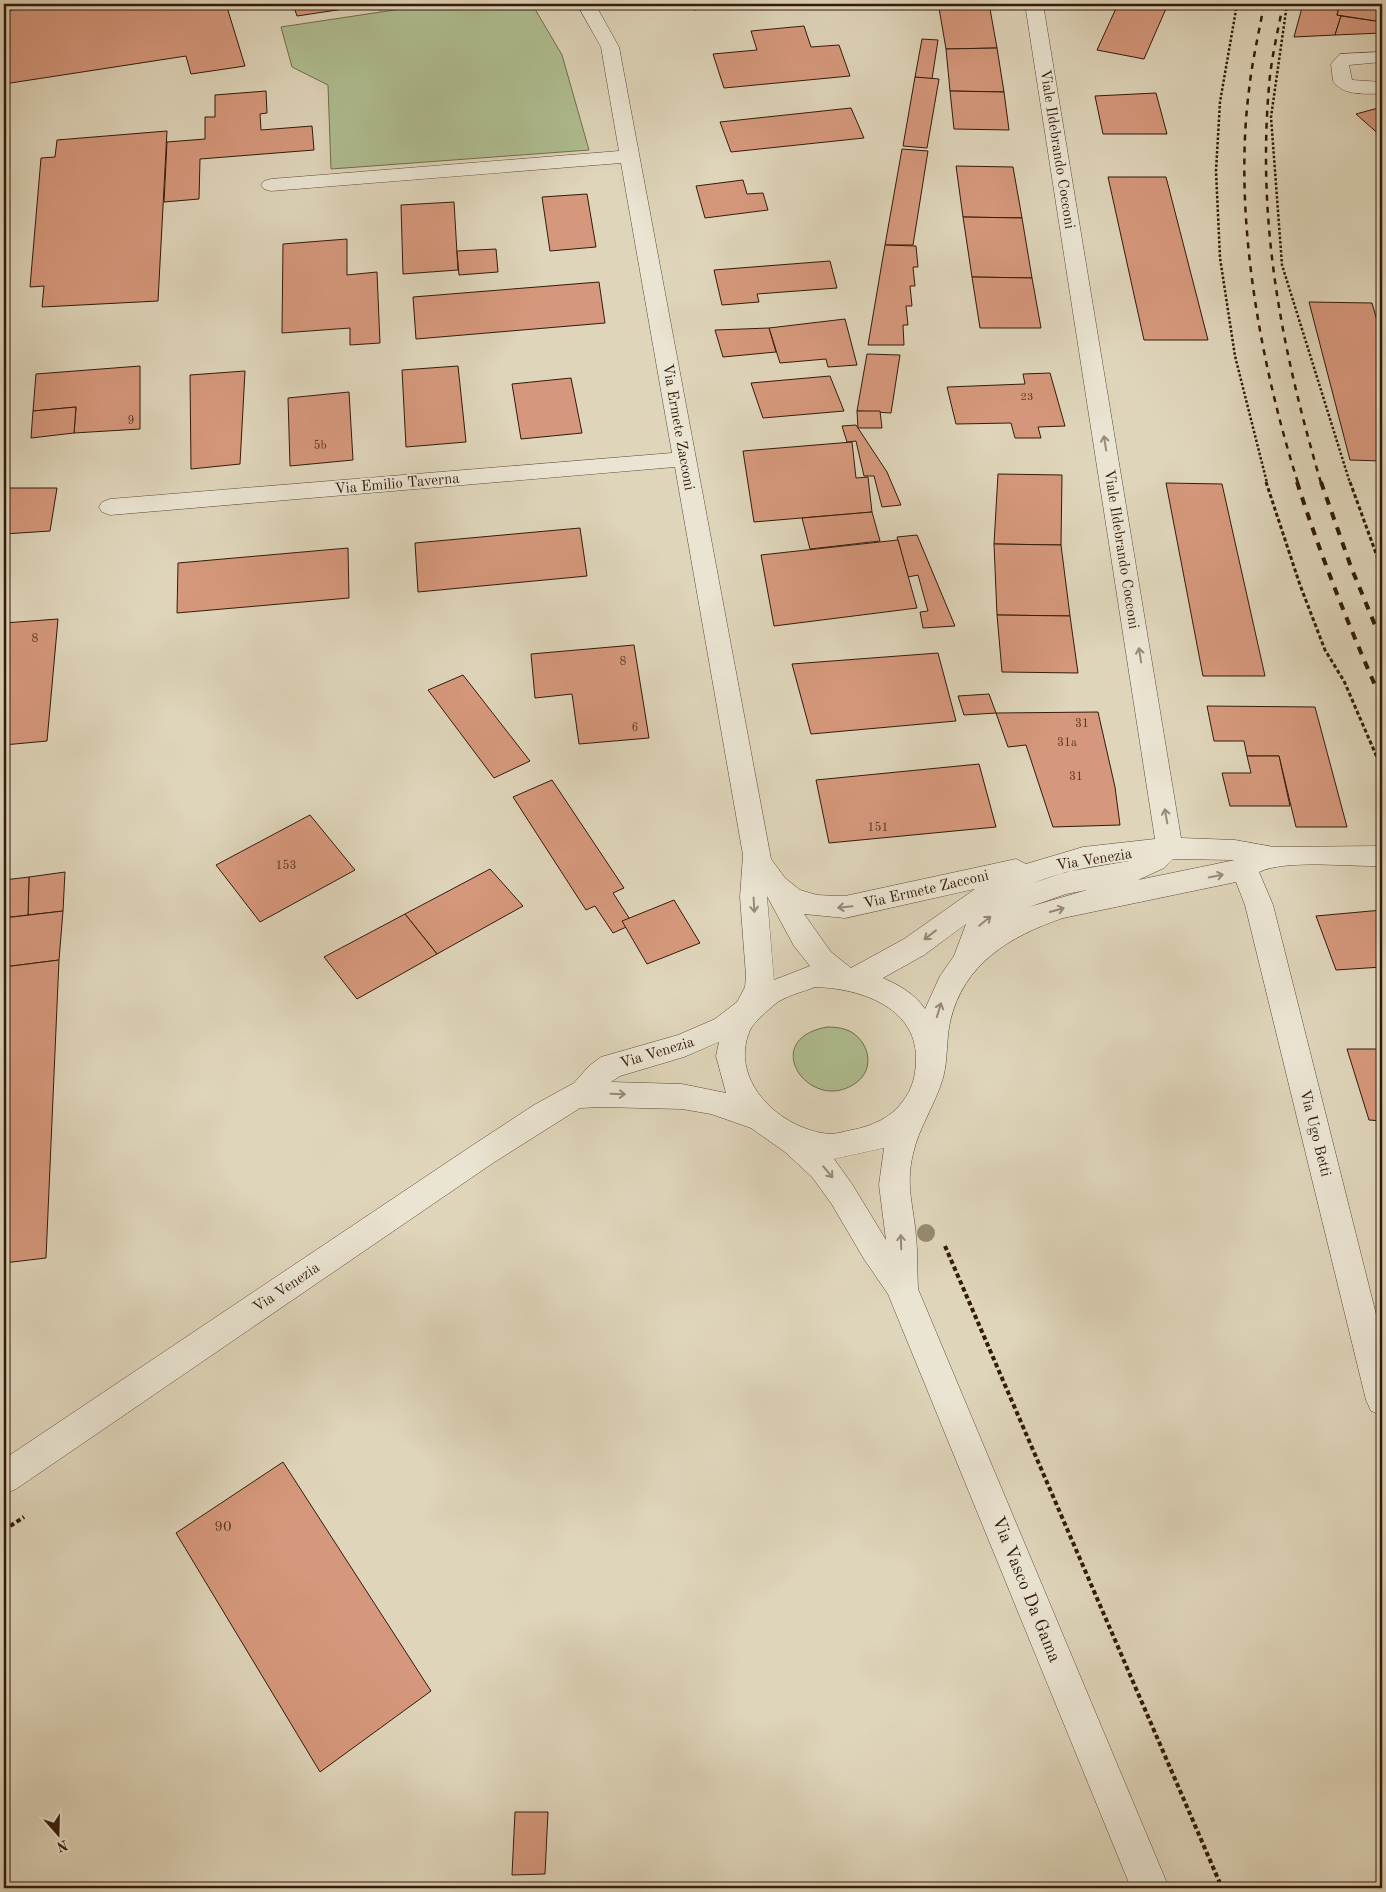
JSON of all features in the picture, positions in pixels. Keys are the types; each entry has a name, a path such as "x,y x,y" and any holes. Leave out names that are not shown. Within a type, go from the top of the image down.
{"street":[{"name":"Via Ermete Zacconi","path":"586,4 610,47 756,856 761,869 774,886 804,938 821,960 846,978"},
{"name":"Viale Ildebrando Cocconi","path":"1034,4 1168,827 1166,850"},
{"path":"1382,57 1343,60 1340,64 1341,78 1345,83 1354,87 1382,88"},
{"path":"271,185 630,156"},
{"name":"Via Emilio Taverna","path":"110,507 685,459"},
{"path":"964,963 980,923 1000,910 1034,894 1067,883 1138,870 1157,860 1166,850"},
{"name":"Via Venezia","path":"846,978 907,952 954,917 1009,882 1044,868 1081,858 1166,850 1236,850 1274,858"},
{"name":"Via Ermete Zacconi","path":"747,1010 759,987 760,976 754,904 756,856"},
{"name":"Via Venezia","path":"570,1099 602,1093 679,1095 714,1101 799,1140 824,1145 849,1145 872,1140 894,1129 911,1115 924,1097 931,1078 933,1039 939,1007 954,977 964,963 989,940 1006,929 1033,917 1081,903 1244,868 1260,860 1274,858 1382,856"},
{"name":"Via Ermete Zacconi","path":"774,886 788,897 805,903 825,907 845,907 1028,866 1081,858"},
{"name":"Via Ugo Betti","path":"1244,868 1259,905 1382,1400"},
{"name":"Via Venezia","path":"4,1478 483,1154 584,1092 599,1075 611,1066 684,1045 725,1027 768,993 794,981 814,976 846,978 886,992 906,1007 918,1022 927,1037 932,1058"},
{"name":"Via Venezia","path":"747,1010 732,1042 730,1060 733,1080 743,1099 767,1124"},
{"name":"Via Vasco Da Gama","path":"924,1097 900,1144 895,1170 894,1195 901,1237 900,1275 904,1290 1150,1888"},
{"name":"Via Vasco Da Gama","path":"767,1124 812,1155 834,1179 871,1244 904,1290"}],"path":[{"path":"1237,4 1220,102 1216,171 1220,258 1234,348 1262,468 1300,586 1325,650 1344,681 1382,769"},
{"path":"1287,4 1271,117 1282,265 1339,453 1382,570"},
{"path":"943,1242 1222,1888"}],"green space":[{"path":"434,4 532,4 562,55 589,150 331,169 328,85 292,67 281,27"},
{"path":"827,1027 840,1028 853,1033 863,1044 868,1057 866,1071 862,1077 857,1082 840,1090 823,1090 809,1083 799,1072 793,1059 795,1046 806,1035"}],"building":[{"path":"53,4 226,4 245,66 191,74 186,56 4,84 4,11"},
{"path":"293,4 377,4 297,16"},
{"path":"377,4 399,4 400,7 379,10"},
{"path":"690,4 732,4 694,10"},
{"path":"1118,4 1168,4 1144,59 1097,50"},
{"path":"1303,4 1340,4 1337,15 1341,16 1335,35 1294,37"},
{"path":"1340,4 1382,4 1382,22 1337,15"},
{"path":"939,8 990,9 997,48 946,49"},
{"path":"1341,16 1382,22 1382,33 1335,35"},
{"path":"804,26 811,47 839,45 850,76 724,88 713,54 757,50 751,31"},
{"path":"922,39 938,40 932,79 915,77"},
{"path":"997,48 1004,92 950,91 946,49"},
{"path":"915,77 939,79 927,148 903,146"},
{"path":"266,91 267,113 260,114 261,130 312,126 314,150 200,159 199,199 164,202 167,142 205,139 205,117 215,117 215,95"},
{"path":"950,91 1004,92 1009,130 954,129"},
{"path":"1156,93 1167,134 1103,134 1095,96"},
{"path":"1382,107 1382,137 1356,114"},
{"path":"851,108 864,138 731,152 720,122"},
{"path":"167,131 158,301 42,307 44,286 30,287 41,158 55,157 57,140"},
{"path":"902,149 928,151 913,245 885,245"},
{"path":"956,166 1013,167 1022,218 963,217"},
{"path":"1108,177 1166,177 1208,340 1144,340"},
{"path":"743,180 747,194 763,193 768,210 705,218 696,186"},
{"path":"587,194 596,247 550,251 542,197"},
{"path":"454,202 458,270 403,274 401,205"},
{"path":"963,217 1022,218 1032,278 972,277"},
{"path":"347,239 347,275 377,272 380,343 350,345 350,328 282,333 283,244"},
{"path":"885,245 916,246 918,267 913,267 915,286 910,286 912,306 906,306 908,325 903,325 904,345 868,345"},
{"path":"496,249 498,272 459,275 457,251"},
{"path":"830,261 837,288 757,294 759,302 722,305 714,270"},
{"path":"972,277 1032,278 1041,328 980,328"},
{"path":"599,282 605,323 416,339 413,297"},
{"path":"1309,302 1372,303 1382,338 1382,461 1350,460"},
{"path":"845,319 857,365 828,367 826,359 780,363 769,328"},
{"path":"769,328 776,352 723,357 715,330"},
{"path":"867,354 900,355 891,413 857,411"},
{"path":"140,366 140,429 74,433 76,407 33,411 36,374"},
{"path":"458,366 466,442 406,447 402,370"},
{"path":"245,371 240,464 191,469 190,375"},
{"path":"1050,373 1065,426 1038,427 1041,438 1015,438 1011,423 956,424 947,387 1025,384 1023,374"},
{"path":"830,376 844,411 763,418 751,383"},
{"path":"571,378 582,433 521,439 512,384"},
{"path":"349,392 353,460 290,466 288,398"},
{"path":"76,407 74,433 31,438 33,411"},
{"path":"857,411 880,411 882,428 858,428"},
{"path":"856,425 887,472 901,505 882,507 874,476 864,476 856,441 847,442 842,426"},
{"path":"852,442 856,478 868,477 872,512 754,522 743,451"},
{"path":"998,474 1062,475 1061,545 994,544"},
{"path":"1166,483 1222,484 1265,676 1203,676"},
{"path":"4,488 57,488 50,531 4,534"},
{"path":"872,512 880,541 810,549 802,518"},
{"path":"580,528 587,576 418,592 415,543"},
{"path":"917,535 955,626 923,628 920,612 928,611 918,575 908,577 897,537"},
{"path":"898,540 917,608 774,626 761,555"},
{"path":"994,544 1061,545 1070,616 997,615"},
{"path":"348,548 349,598 177,613 178,563"},
{"path":"997,615 1070,616 1078,673 1002,672"},
{"path":"58,619 47,741 4,745 4,623"},
{"path":"634,645 649,738 579,744 572,694 535,698 531,654"},
{"path":"938,653 956,721 811,734 792,664"},
{"path":"463,675 530,761 494,778 428,690"},
{"path":"989,694 996,713 964,715 958,696"},
{"path":"1207,706 1315,707 1347,827 1296,827 1279,756 1247,756 1244,741 1214,741"},
{"path":"1098,712 1115,787 1120,825 1053,827 1026,745 1008,747 996,713"},
{"path":"1247,756 1279,756 1290,806 1230,806 1222,773 1251,773"},
{"path":"979,764 996,827 829,843 816,780"},
{"path":"552,780 624,888 613,893 633,924 613,933 595,906 586,910 513,797"},
{"path":"310,815 355,870 260,922 216,865"},
{"path":"490,869 523,906 437,954 405,914"},
{"path":"65,872 63,911 28,915 29,877"},
{"path":"29,877 28,915 4,918 4,880"},
{"path":"674,900 700,943 647,964 622,921"},
{"path":"1382,910 1382,967 1336,970 1316,916"},
{"path":"63,911 59,960 4,967 4,918"},
{"path":"405,914 437,954 357,999 324,957"},
{"path":"59,960 46,1258 4,1263 4,967"},
{"path":"1347,1049 1382,1049 1382,1121 1369,1120"},
{"path":"283,1462 431,1691 320,1772 176,1533"},
{"path":"515,1812 548,1812 545,1874 512,1875"}],"railway":[{"path":"1264,4 1250,79 1245,138 1247,238 1253,288 1272,389 1298,483"},
{"path":"1283,4 1269,86 1266,138 1270,238 1284,336 1321,483"},
{"path":"1297,482 1336,593 1382,701"},
{"path":"1321,482 1351,567 1382,642"}]}
